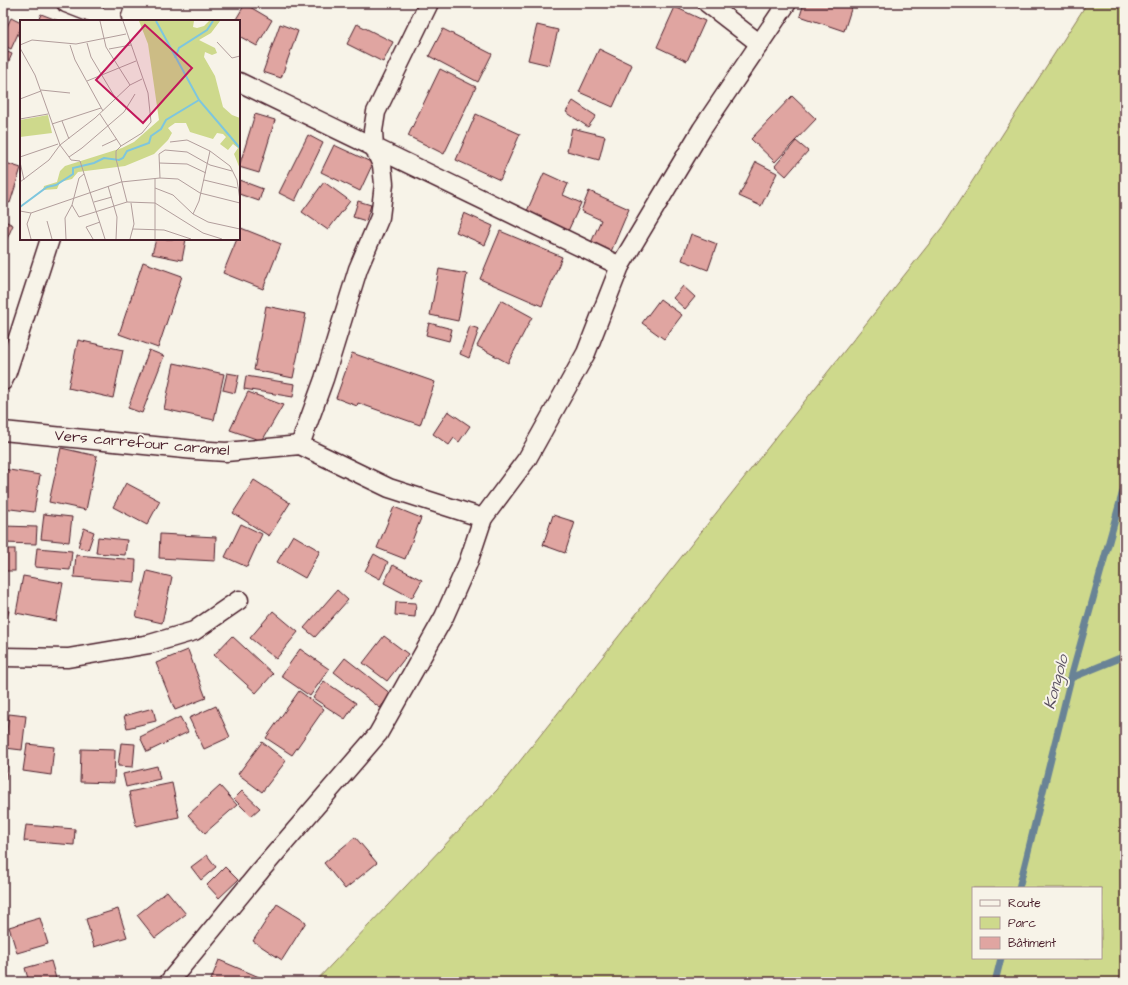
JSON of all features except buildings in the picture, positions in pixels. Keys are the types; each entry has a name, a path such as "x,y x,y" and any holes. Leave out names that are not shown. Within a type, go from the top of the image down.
{"street":[{"path":"66,3 108,20"},
{"path":"110,20 115,3"},
{"path":"429,3 376,112 373,131 374,147 382,166 384,184 380,217 358,269 324,379 300,445 390,488 483,518"},
{"path":"707,3 760,44"},
{"path":"169,982 261,870 378,734 444,617 468,563 483,518 527,459 582,359 620,266 702,129 787,3"},
{"path":"240,82 620,266"},
{"path":"3,381 50,240"},
{"name":"Vers carrefour caramel","path":"3,431 226,452 300,445"},
{"path":"3,657 68,658 150,644 194,631 240,600"}],"green space":[{"path":"1085,3 1125,3 1125,982 315,982 497,790 944,225 1084,8"}],"waterway":[{"name":"Kongolo","path":"1019,887 1071,678 1125,484"},
{"path":"1071,678 1125,656"},
{"name":"Kongolo","path":"995,982 1001,959"}]}
